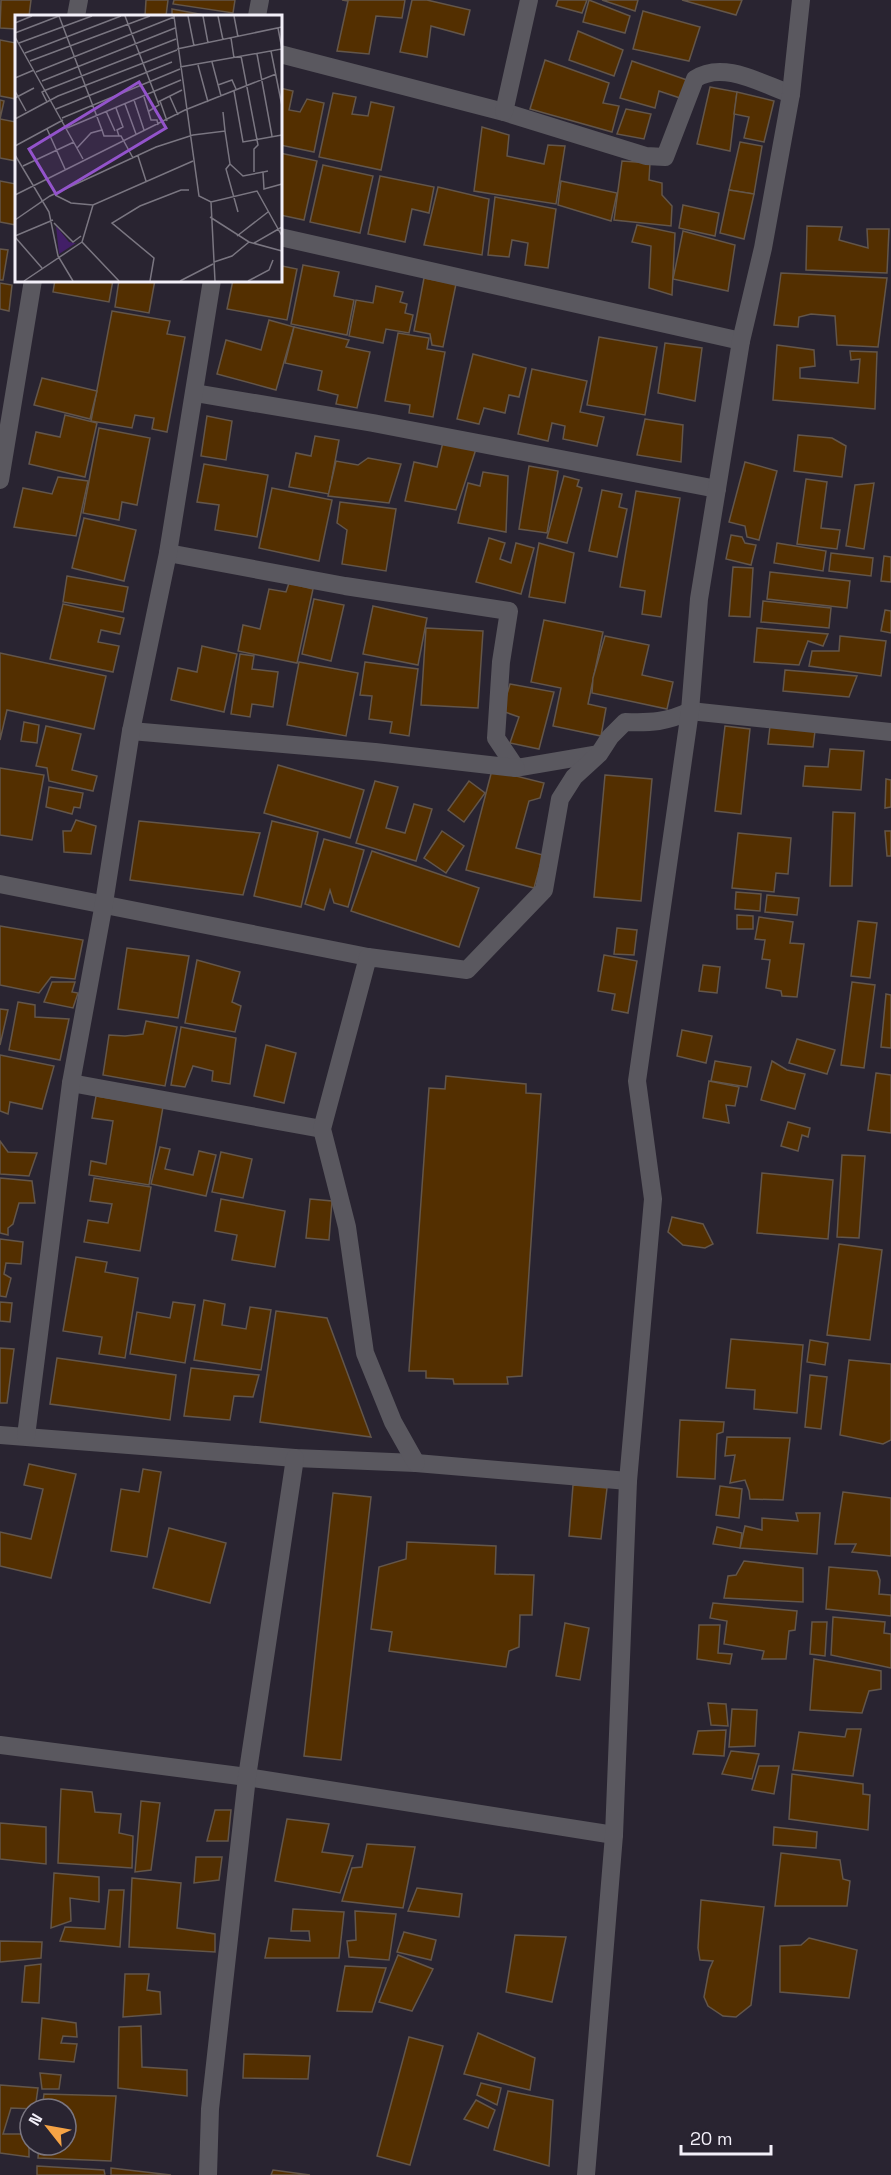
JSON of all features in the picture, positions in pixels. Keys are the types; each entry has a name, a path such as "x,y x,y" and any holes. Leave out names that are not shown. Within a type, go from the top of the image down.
{"street":[{"path":"76,15 79,0"},
{"path":"257,15 260,0"},
{"path":"504,112 529,0"},
{"path":"586,2175 614,1835 628,1481 653,1199 637,1081 690,711 699,599 741,340 764,248 791,94 801,0"},
{"path":"282,55 504,112 645,156 665,157 695,79 705,72 725,71 791,94"},
{"path":"282,237 741,340"},
{"path":"0,480 33,282"},
{"path":"26,1436 71,1083 104,903 131,731 168,553 212,282"},
{"path":"195,393 374,423 717,489"},
{"path":"168,553 345,586 509,611 501,662 496,738 516,768"},
{"path":"0,884 368,957 467,969 544,890 560,799 574,777 598,754 625,722 650,723 670,720 690,711 891,732"},
{"path":"131,731 375,752 516,768 598,754"},
{"path":"368,957 322,1129 347,1227 365,1353 393,1422 416,1463"},
{"path":"71,1083 322,1129"},
{"path":"0,1435 295,1458 416,1463 628,1481"},
{"path":"208,2175 210,2109 247,1777 295,1458"},
{"path":"0,1744 247,1777 614,1835"}],"building":[{"path":"1,0 31,0 29,15 15,15 15,29 0,28"},
{"path":"146,0 168,0 166,15 145,15"},
{"path":"174,0 235,0 233,13 173,4"},
{"path":"342,0 405,0 402,18 376,16 369,54 337,51 348,1"},
{"path":"412,0 427,0 470,10 464,35 431,26 427,57 400,52"},
{"path":"558,0 587,0 582,13 556,6"},
{"path":"589,0 630,16 625,33 583,22"},
{"path":"602,0 638,0 635,11"},
{"path":"682,0 742,0 736,15"},
{"path":"172,9 205,15 172,15"},
{"path":"643,11 700,27 689,61 633,49"},
{"path":"578,31 623,50 614,76 569,60"},
{"path":"0,40 15,43 15,99 0,96"},
{"path":"545,60 609,83 603,103 619,106 612,132 530,109"},
{"path":"632,61 687,80 680,98 659,91 655,108 620,98"},
{"path":"710,87 737,92 730,151 697,144"},
{"path":"282,88 293,91 289,110 300,112 307,99 324,103 314,152 282,145"},
{"path":"737,92 774,101 764,142 744,138 749,117 734,114"},
{"path":"333,93 356,97 352,114 368,116 371,102 394,107 381,170 319,157"},
{"path":"0,100 4,101 0,119"},
{"path":"626,109 651,114 644,139 617,134"},
{"path":"0,119 15,122 15,161 0,158"},
{"path":"482,127 509,135 507,156 544,164 548,145 565,146 556,204 474,191"},
{"path":"740,142 762,146 754,194 729,190"},
{"path":"282,153 317,161 304,220 282,215"},
{"path":"622,161 650,163 649,180 662,183 662,195 672,206 671,226 614,220"},
{"path":"323,165 373,176 360,233 310,222"},
{"path":"380,176 434,187 429,213 412,209 405,242 368,234"},
{"path":"0,181 15,184 15,225 0,222"},
{"path":"561,181 617,193 611,221 558,205"},
{"path":"438,187 489,199 482,255 424,245"},
{"path":"729,190 754,194 744,239 720,233"},
{"path":"495,197 556,209 548,268 525,265 528,243 512,240 509,257 488,255"},
{"path":"683,205 719,213 715,236 679,228"},
{"path":"637,225 675,233 672,295 649,288 651,246 632,242"},
{"path":"807,226 842,227 839,240 868,248 867,229 889,229 887,273 806,270"},
{"path":"683,231 735,245 728,291 673,279"},
{"path":"0,249 8,250 3,280 0,280"},
{"path":"303,265 339,272 334,296 354,300 347,335 291,324"},
{"path":"282,266 297,269 287,320 227,309 233,282 282,282"},
{"path":"781,273 887,278 878,347 837,345 835,316 811,314 799,317 798,327 774,325"},
{"path":"424,278 456,284 443,347 432,345 430,334 414,331"},
{"path":"55,282 113,282 109,302 53,292"},
{"path":"119,282 155,282 149,313 115,307"},
{"path":"0,283 12,285 9,311 0,309"},
{"path":"376,286 403,292 400,302 407,304 405,313 413,315 409,333 386,329 383,343 349,336 356,300 373,303"},
{"path":"112,311 170,321 167,334 185,337 167,432 152,429 154,418 135,415 132,428 91,421"},
{"path":"269,320 294,327 276,390 217,374 226,340 261,350"},
{"path":"294,327 349,340 346,347 370,352 357,408 336,404 338,395 318,390 322,371 285,363"},
{"path":"398,333 429,338 427,349 445,352 433,417 409,413 410,405 385,401"},
{"path":"599,337 657,347 645,415 587,405"},
{"path":"665,343 702,348 695,401 658,393"},
{"path":"777,345 814,350 815,366 800,368 800,378 858,383 860,359 851,360 850,351 877,352 875,409 773,400"},
{"path":"473,354 526,368 519,397 509,395 505,413 484,408 479,424 457,419"},
{"path":"532,369 587,381 580,412 604,417 597,446 563,439 565,426 552,423 548,441 518,434"},
{"path":"42,378 97,391 90,419 34,405"},
{"path":"65,415 97,423 85,477 29,464 36,432 60,437"},
{"path":"207,416 232,421 226,460 201,456"},
{"path":"645,419 683,425 681,462 637,455"},
{"path":"99,428 150,438 137,505 122,502 119,520 83,513"},
{"path":"798,435 832,438 846,446 842,477 794,471"},
{"path":"315,436 339,440 329,494 289,487 296,453 311,456"},
{"path":"443,442 476,449 456,510 405,501 414,462 437,467"},
{"path":"368,458 401,464 389,503 328,496 336,461 358,465"},
{"path":"745,462 777,471 759,540 747,537 745,526 729,522"},
{"path":"204,464 268,475 257,537 215,530 219,505 197,502"},
{"path":"529,466 558,471 547,533 519,529"},
{"path":"483,472 508,476 506,532 458,523 468,483 480,486"},
{"path":"564,476 579,480 577,486 582,488 567,543 547,538"},
{"path":"58,477 88,481 76,536 14,527 23,488 52,494"},
{"path":"806,479 827,482 821,528 840,530 837,549 797,544"},
{"path":"874,483 864,549 846,546 855,485"},
{"path":"272,488 332,500 319,561 259,548"},
{"path":"602,490 622,494 619,507 627,509 617,557 589,551"},
{"path":"636,491 680,498 661,617 642,614 645,591 620,587"},
{"path":"340,502 396,509 386,571 342,564 347,530 337,523"},
{"path":"84,518 136,530 124,581 72,568"},
{"path":"731,535 742,537 745,543 756,545 751,565 726,559"},
{"path":"489,538 505,543 500,559 511,563 516,543 534,548 521,594 476,582"},
{"path":"539,543 574,553 565,603 529,597"},
{"path":"777,543 826,551 823,571 774,563"},
{"path":"831,553 873,558 871,576 829,571"},
{"path":"884,556 891,557 891,582 881,581"},
{"path":"733,567 753,568 750,617 729,616"},
{"path":"770,572 850,581 847,608 767,599"},
{"path":"67,576 128,587 123,612 63,602"},
{"path":"289,583 313,589 297,663 238,651 243,625 260,629 269,589 286,592"},
{"path":"314,599 344,605 331,661 302,654"},
{"path":"763,601 831,608 829,628 761,622"},
{"path":"63,604 124,618 120,634 101,630 98,642 119,646 113,672 50,659"},
{"path":"373,606 427,618 418,665 363,654"},
{"path":"885,610 891,611 891,633 881,631"},
{"path":"544,620 603,632 588,704 606,708 601,736 553,726 561,688 531,682"},
{"path":"426,628 483,631 478,708 421,705"},
{"path":"757,628 828,634 823,646 808,641 799,665 754,662"},
{"path":"605,636 649,645 642,675 673,682 667,709 592,693 593,678"},
{"path":"840,636 886,641 881,676 809,666 812,651 839,651"},
{"path":"202,646 237,654 224,712 171,700 178,668 197,672"},
{"path":"0,653 106,676 94,729 7,710 0,740"},
{"path":"240,654 254,656 252,669 278,672 273,707 252,704 250,717 231,714"},
{"path":"299,662 358,673 346,736 287,725"},
{"path":"365,662 418,669 409,736 390,733 392,722 369,719 372,696 360,695"},
{"path":"785,670 857,676 849,697 783,691"},
{"path":"510,684 554,692 539,749 510,743 519,717 502,711"},
{"path":"24,722 39,725 37,743 21,741"},
{"path":"46,726 81,734 72,770 97,776 93,791 49,781 47,768 36,766"},
{"path":"725,726 750,729 741,814 715,811"},
{"path":"770,726 815,731 813,747 768,744"},
{"path":"830,749 864,751 861,790 803,786 805,766 828,767"},
{"path":"278,765 364,790 350,838 264,813"},
{"path":"0,768 44,775 32,840 0,835"},
{"path":"492,770 544,783 540,798 529,801 516,848 543,855 534,888 466,870"},
{"path":"605,775 652,779 641,901 594,897"},
{"path":"886,779 891,780 891,807 885,808"},
{"path":"375,781 398,787 386,828 405,833 414,804 432,809 416,861 356,843"},
{"path":"469,781 485,793 464,822 448,810"},
{"path":"49,787 83,793 80,808 74,807 72,814 46,807"},
{"path":"833,812 855,813 852,886 830,886"},
{"path":"76,820 96,826 91,854 64,852 63,831 71,831"},
{"path":"139,821 260,833 243,895 130,880"},
{"path":"272,821 318,832 301,907 254,896"},
{"path":"442,831 464,846 446,873 424,858"},
{"path":"885,831 891,831 891,856 887,856"},
{"path":"738,833 791,838 788,874 776,873 774,892 732,888"},
{"path":"324,839 364,850 348,907 334,903 330,890 324,910 305,904"},
{"path":"372,851 479,888 459,947 351,911"},
{"path":"736,892 761,894 760,911 735,909"},
{"path":"767,895 799,898 797,915 765,912"},
{"path":"737,915 753,916 753,929 737,929"},
{"path":"759,917 793,922 790,943 804,944 797,997 782,996 781,991 766,988 770,960 762,959 765,940 755,939"},
{"path":"858,921 877,923 870,978 851,976"},
{"path":"0,926 83,940 75,979 51,977 39,993 0,985"},
{"path":"617,928 637,930 634,955 614,954"},
{"path":"127,948 189,956 178,1018 118,1009"},
{"path":"604,955 637,961 628,1013 612,1010 615,994 598,991"},
{"path":"197,960 240,972 232,1002 241,1006 235,1032 185,1023"},
{"path":"703,965 720,967 717,993 699,991"},
{"path":"52,982 75,982 72,992 78,993 73,1008 44,1002"},
{"path":"852,982 875,985 864,1068 841,1065"},
{"path":"886,994 891,995 891,1048 881,1047"},
{"path":"18,1002 35,1005 35,1017 69,1019 60,1060 9,1050"},
{"path":"0,1009 8,1010 0,1045"},
{"path":"146,1021 177,1027 165,1086 103,1075 109,1035 143,1034"},
{"path":"181,1027 236,1038 230,1084 212,1081 213,1071 193,1066 185,1087 171,1085"},
{"path":"682,1030 712,1036 706,1063 677,1056"},
{"path":"797,1039 835,1050 827,1074 789,1063"},
{"path":"266,1045 296,1053 284,1103 254,1096"},
{"path":"0,1055 54,1066 42,1109 10,1102 8,1114 0,1111"},
{"path":"715,1061 751,1067 747,1087 711,1081"},
{"path":"772,1061 787,1070 805,1074 795,1109 761,1100"},
{"path":"876,1073 891,1075 891,1133 868,1130"},
{"path":"446,1076 526,1084 526,1093 541,1094 522,1376 507,1377 508,1384 454,1384 453,1379 426,1378 426,1371 409,1371 429,1088 445,1089"},
{"path":"709,1081 739,1087 735,1106 726,1105 729,1123 703,1118"},
{"path":"96,1096 163,1107 149,1185 89,1175 91,1161 106,1164 113,1121 92,1118"},
{"path":"788,1122 810,1128 808,1137 802,1135 798,1151 781,1146"},
{"path":"0,1141 8,1152 37,1153 29,1176 0,1174"},
{"path":"160,1147 170,1149 165,1169 193,1175 199,1151 216,1155 206,1196 151,1184"},
{"path":"221,1152 252,1159 243,1198 212,1192"},
{"path":"842,1155 865,1156 859,1238 837,1237"},
{"path":"762,1173 833,1180 828,1239 757,1233"},
{"path":"0,1178 32,1181 35,1203 19,1203 13,1224 8,1228 8,1235 0,1233"},
{"path":"94,1178 151,1187 140,1251 84,1242 88,1220 108,1223 112,1204 90,1201"},
{"path":"221,1199 285,1211 275,1267 232,1260 237,1235 215,1231"},
{"path":"310,1199 332,1201 329,1240 306,1238"},
{"path":"672,1217 703,1224 713,1244 705,1248 683,1245 668,1232"},
{"path":"0,1239 23,1242 21,1264 6,1263 4,1274 11,1278 6,1297 0,1296"},
{"path":"839,1244 882,1250 870,1340 827,1335"},
{"path":"76,1257 107,1262 105,1272 138,1278 125,1358 99,1354 102,1337 63,1331"},
{"path":"204,1300 225,1304 222,1325 246,1329 250,1307 271,1310 261,1370 194,1360"},
{"path":"0,1302 12,1303 10,1322 0,1321"},
{"path":"173,1302 195,1305 185,1363 130,1354 137,1312 170,1318"},
{"path":"276,1311 327,1318 371,1437 260,1422"},
{"path":"731,1339 803,1345 797,1413 754,1409 755,1390 726,1388"},
{"path":"810,1340 828,1343 825,1365 807,1362"},
{"path":"0,1348 14,1349 7,1403 0,1403"},
{"path":"57,1358 176,1375 170,1420 50,1404"},
{"path":"849,1360 891,1364 891,1440 883,1444 840,1435"},
{"path":"191,1368 259,1375 253,1397 234,1396 230,1420 184,1416"},
{"path":"810,1375 827,1377 821,1429 805,1427"},
{"path":"680,1420 724,1422 723,1432 717,1434 715,1479 677,1477"},
{"path":"727,1437 790,1438 783,1500 750,1499 745,1480 730,1483 735,1455 725,1456"},
{"path":"29,1464 76,1474 51,1578 0,1566 0,1532 31,1539 43,1489 24,1485"},
{"path":"143,1469 161,1472 147,1557 111,1551 121,1489 139,1492"},
{"path":"573,1485 607,1488 601,1539 569,1536"},
{"path":"720,1486 742,1489 739,1518 716,1515"},
{"path":"843,1492 891,1498 891,1556 852,1552 856,1544 835,1544"},
{"path":"333,1493 371,1497 341,1760 304,1756"},
{"path":"796,1513 820,1513 817,1554 740,1548 745,1526 762,1530 762,1518 798,1521"},
{"path":"717,1527 742,1533 740,1548 713,1544"},
{"path":"169,1528 226,1543 210,1603 153,1588"},
{"path":"407,1542 496,1546 495,1574 534,1575 532,1615 520,1615 519,1647 509,1651 506,1667 389,1651 392,1632 371,1629 379,1567 406,1559"},
{"path":"744,1561 803,1568 803,1602 724,1598 728,1576 736,1575"},
{"path":"829,1567 877,1571 880,1580 879,1594 891,1595 891,1616 826,1609"},
{"path":"713,1603 797,1611 795,1630 789,1631 786,1659 762,1659 764,1651 724,1644 727,1621 710,1618"},
{"path":"833,1617 885,1622 884,1633 891,1634 891,1668 831,1655"},
{"path":"812,1622 827,1622 825,1656 810,1654"},
{"path":"565,1623 589,1628 580,1680 556,1676"},
{"path":"699,1625 720,1625 718,1653 732,1654 730,1664 697,1659"},
{"path":"814,1659 881,1671 881,1689 869,1691 862,1713 810,1710"},
{"path":"708,1703 726,1704 728,1726 711,1725"},
{"path":"732,1709 757,1710 755,1746 729,1747"},
{"path":"847,1729 861,1729 853,1776 793,1770 799,1732 845,1737"},
{"path":"726,1730 724,1756 693,1754 698,1731"},
{"path":"731,1751 759,1754 752,1779 722,1774"},
{"path":"759,1766 779,1766 774,1794 752,1790"},
{"path":"792,1774 863,1784 863,1794 870,1795 868,1830 789,1819"},
{"path":"61,1789 92,1792 95,1812 121,1814 119,1833 133,1836 132,1868 58,1863"},
{"path":"141,1801 160,1803 151,1870 135,1872"},
{"path":"215,1810 231,1810 228,1841 207,1841"},
{"path":"287,1819 329,1824 322,1852 353,1856 340,1893 275,1881"},
{"path":"0,1823 46,1827 46,1864 0,1859"},
{"path":"774,1827 817,1832 816,1848 773,1845"},
{"path":"367,1844 415,1847 403,1908 342,1901 352,1868 362,1867"},
{"path":"781,1853 840,1860 843,1879 850,1881 847,1906 775,1906"},
{"path":"196,1857 222,1857 219,1880 194,1883"},
{"path":"54,1873 99,1877 99,1902 70,1898 71,1921 51,1928"},
{"path":"132,1878 181,1883 177,1928 215,1934 215,1952 129,1947"},
{"path":"417,1888 462,1894 459,1917 408,1911"},
{"path":"109,1890 124,1890 120,1947 60,1941 65,1927 105,1929"},
{"path":"701,1900 764,1907 751,2005 736,2017 723,2016 708,2006 704,1997 713,1961 700,1960 698,1948"},
{"path":"293,1909 344,1912 339,1958 265,1958 269,1938 310,1941 309,1931 291,1931"},
{"path":"355,1911 396,1914 389,1960 349,1957 347,1941 356,1940"},
{"path":"404,1932 436,1940 431,1960 397,1952"},
{"path":"515,1935 566,1937 552,2002 506,1992"},
{"path":"809,1938 857,1950 849,1998 780,1992 780,1946 801,1945"},
{"path":"0,1941 42,1942 41,1958 0,1962"},
{"path":"398,1955 433,1969 412,2011 379,2002"},
{"path":"41,1964 39,2003 22,2002 25,1966"},
{"path":"345,1966 386,1968 372,2012 337,2011"},
{"path":"125,1974 149,1974 147,1990 160,1992 161,2014 123,2017"},
{"path":"42,2018 76,2023 77,2037 63,2036 61,2043 77,2044 74,2062 39,2059"},
{"path":"141,2026 142,2067 187,2070 187,2096 118,2088 119,2027"},
{"path":"478,2033 535,2058 530,2090 464,2074"},
{"path":"409,2037 443,2046 410,2165 377,2156"},
{"path":"244,2054 310,2056 308,2079 243,2078"},
{"path":"40,2073 61,2075 59,2089 42,2089"},
{"path":"481,2083 501,2088 497,2105 477,2095"},
{"path":"0,2085 38,2088 37,2097 18,2097 18,2108 11,2108 3,2134 18,2134 18,2155 0,2153"},
{"path":"508,2091 553,2100 549,2166 494,2150"},
{"path":"44,2094 116,2096 111,2161 38,2158 78,2157 78,2097 44,2097"},
{"path":"476,2100 495,2110 488,2128 464,2119"},
{"path":"37,2166 104,2170 105,2175 37,2175"},
{"path":"111,2168 171,2175 111,2175"},
{"path":"273,2170 310,2175 271,2175"}]}
